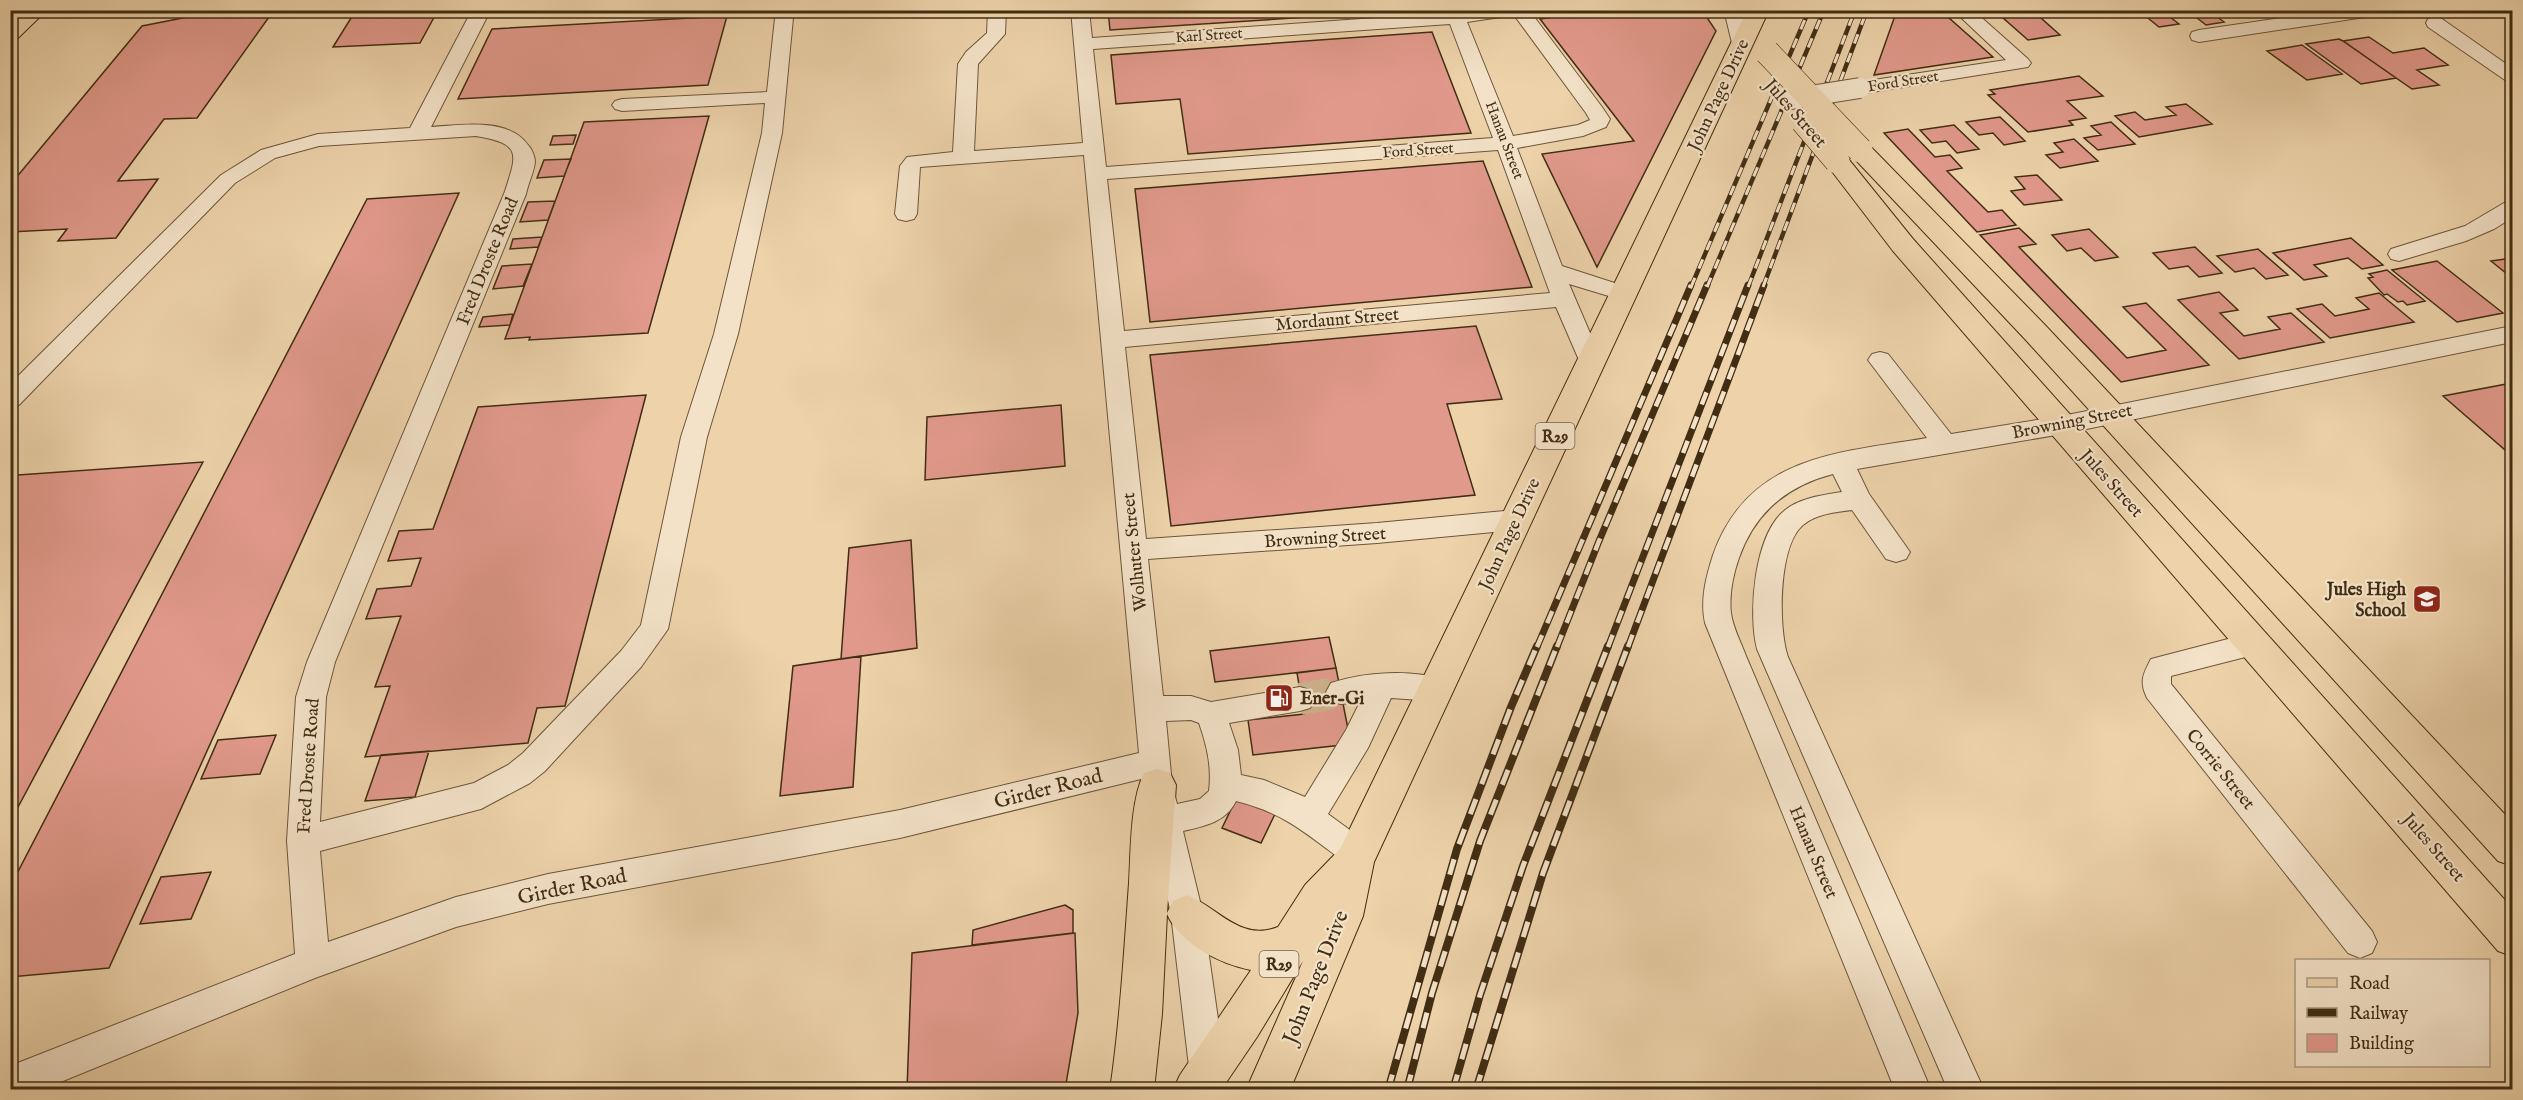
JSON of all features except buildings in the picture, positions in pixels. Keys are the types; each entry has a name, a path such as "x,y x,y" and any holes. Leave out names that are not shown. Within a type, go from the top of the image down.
{"main road":[{"path":"10,31 26,10"},
{"path":"10,31 36,10"},
{"name":"Jules Street","path":"1748,31 1796,98 1849,155 1945,238 2111,414 2512,849"},
{"name":"John Page Drive","path":"1268,1089 1343,916 1356,858 1748,31"},
{"name":"Jules Street","path":"1849,155 1903,244 2512,937"},
{"path":"1903,244 1945,238"},
{"path":"2261,651 2325,645"},
{"path":"1132,1089 1145,961 1152,834 1159,789"},
{"name":"John Page Drive","path":"1203,1082 1319,898 1356,858"},
{"path":"1187,914 1210,933 1230,945 1245,950 1279,949 1294,940"}],"street":[{"path":"418,132 480,12 510,10"},
{"path":"303,841 482,795 519,774 534,762 631,659 654,629 694,438 726,334 772,133 784,18 782,10"},
{"path":"963,157 968,64 972,56 996,34 997,10"},
{"name":"Wolhuter Street","path":"1080,10 1159,789 1187,914 1203,1082"},
{"name":"Karl Street","path":"1084,44 1513,10"},
{"name":"Ford Street","path":"1096,174 1508,143 1583,130 1599,123 1600,118 1519,10"},
{"name":"Ford Street","path":"1796,98 2021,63 1962,10"},
{"path":"2199,36 2378,10"},
{"name":"Hanau Street","path":"1454,14 1508,143 1563,299 1590,361"},
{"path":"2435,23 2512,75"},
{"path":"622,105 775,97"},
{"name":"Fred Droste Road","path":"10,399 228,179 268,154 318,140 476,130 504,135 515,141 521,149 525,161 515,194 321,662 311,698 303,841 313,963"},
{"path":"906,214 910,166 914,161 1094,148"},
{"path":"2399,254 2468,233 2499,220 2512,208"},
{"path":"1554,271 1622,293"},
{"name":"Mordaunt Street","path":"1112,340 1563,299"},
{"name":"Browning Street","path":"1717,612 1722,574 1731,542 1754,507 1779,485 1840,463 1944,443 2061,426 2512,334"},
{"path":"1880,360 1944,443"},
{"path":"1840,463 1858,499 1896,552"},
{"path":"1858,499 1811,507 1791,520 1778,540 1766,612 1768,635 1789,694 1966,1089"},
{"name":"Browning Street","path":"1134,550 1377,533 1515,520"},
{"name":"Hanau Street","path":"1717,612 1732,656 1913,1089"},
{"name":"Corrie Street","path":"2261,651 2161,667 2155,680 2157,689 2360,942"},
{"path":"1341,692 1413,684 1436,689"},
{"path":"1309,818 1357,739 1382,686"},
{"path":"1150,710 1191,708 1211,714 1300,699"},
{"path":"1211,714 1223,748 1227,785 1264,794 1296,808 1356,858"},
{"name":"Girder Road","path":"10,1084 313,963 456,912 548,889 900,824 1159,789 1211,809 1221,801 1227,785"}],"tunnel":[{"path":"1300,699 1341,692"}],"railway":[{"path":"1691,287 1809,10"},
{"path":"1707,287 1824,10"},
{"path":"1748,287 1855,10"},
{"path":"1763,287 1867,10"},
{"path":"1537,647 1691,285"},
{"path":"1557,647 1707,285"},
{"path":"1608,647 1748,285"},
{"path":"1628,647 1764,285"},
{"path":"1388,1090 1457,849 1511,707 1537,646"},
{"path":"1407,1090 1432,993 1480,841 1557,646"},
{"path":"1453,1090 1480,995 1523,866 1608,646"},
{"path":"1476,1090 1543,873 1628,646"}],"place":[{"name":"Jules High School","path":"2427,599"},
{"name":"Ener-Gi","path":"1279,698"}]}
